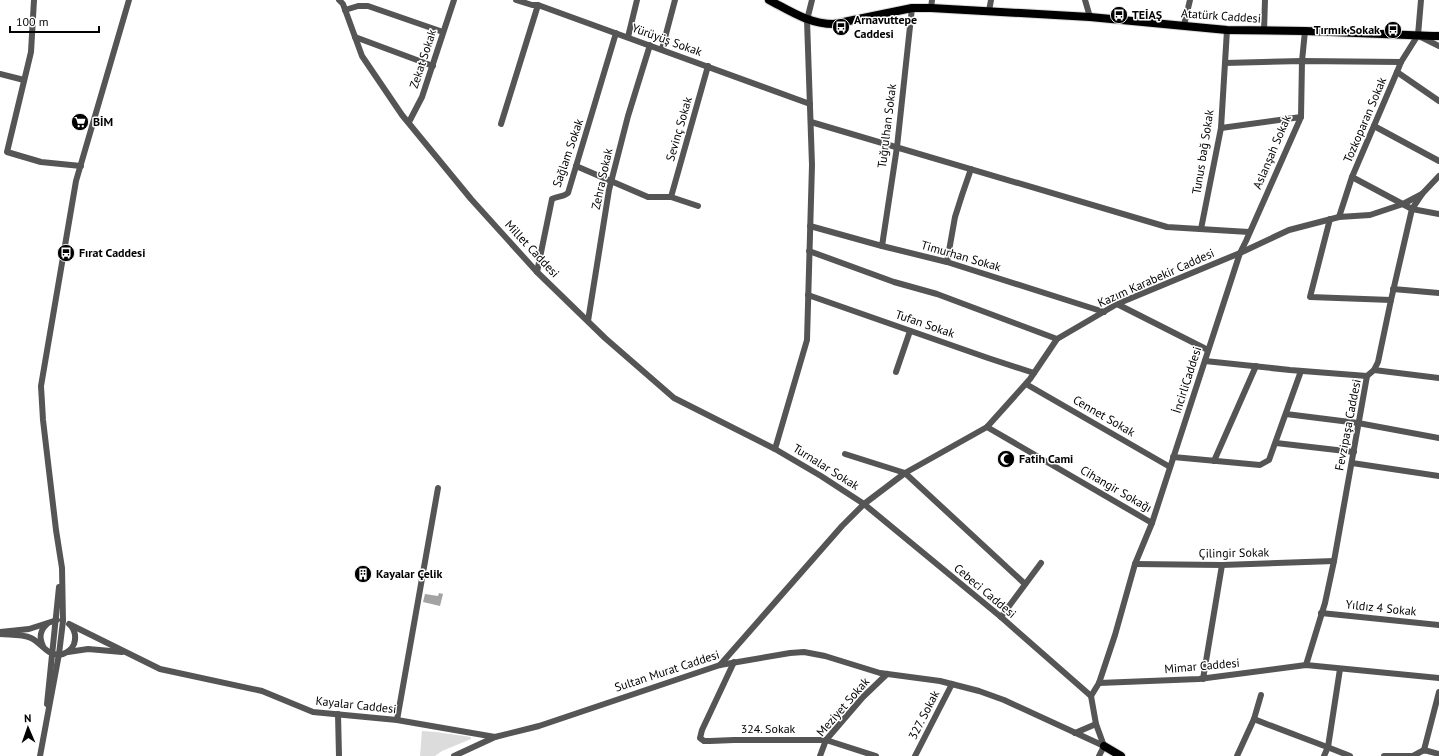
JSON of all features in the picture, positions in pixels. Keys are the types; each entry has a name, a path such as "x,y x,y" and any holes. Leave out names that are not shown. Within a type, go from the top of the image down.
{"main road":[{"name":"Atatürk Caddesi","path":"769,0 808,20 824,24 834,24 931,4 990,11 1090,17 1227,30 1305,31 1439,36"},
{"path":"1104,746 1121,756"}],"street":[{"path":"34,0 31,52 6,152 41,162 80,166"},
{"path":"41,753 62,654 63,621 62,568 44,428 41,386 76,181 129,0"},
{"name":"Millet Caddesi","path":"339,0 343,4 362,56 409,122 471,199 537,272 605,338 674,398 775,449"},
{"name":"Zekat Sokak","path":"409,122 422,97 454,0"},
{"name":"Yürüyüş Sokak","path":"516,0 535,4 810,104"},
{"path":"628,37 637,0"},
{"path":"662,49 675,0"},
{"path":"775,449 807,340 812,165 808,20 812,0"},
{"path":"990,0 990,11"},
{"path":"1085,0 1090,17"},
{"path":"1184,25 1190,0"},
{"path":"1264,31 1265,0"},
{"path":"1421,0 1418,35 1439,46"},
{"path":"501,124 535,4"},
{"path":"345,10 358,6 368,6 443,32"},
{"name":"Tuğrulhan Sokak","path":"882,246 897,147 912,8"},
{"name":"Tunus bağ Sokak","path":"1201,229 1221,128 1227,30"},
{"name":"Aslanşah Sokak","path":"1240,254 1301,117 1302,61 1305,31"},
{"name":"Sağlam Sokak","path":"537,272 552,199 564,196 568,193 616,33"},
{"name":"Tozkoparan Sokak","path":"1339,217 1352,177 1401,62 1418,35"},
{"path":"355,37 433,66"},
{"name":"Zehra Sokak","path":"588,321 611,182 628,116 650,45"},
{"path":"1225,63 1302,61 1401,62"},
{"name":"Sevinç Sokak","path":"671,197 708,66"},
{"path":"1397,72 1439,101"},
{"path":"0,74 24,80"},
{"path":"1221,128 1301,117"},
{"path":"811,122 1167,227 1249,232"},
{"path":"1374,126 1439,162"},
{"path":"576,166 648,197 671,197 698,206"},
{"path":"947,262 955,217 971,169"},
{"name":"Fevzipaşa Caddesi","path":"1306,666 1334,562 1367,376 1374,370 1382,348 1393,289 1412,209 1422,194 1439,176"},
{"path":"1352,177 1412,209 1439,214"},
{"path":"1240,254 1289,230 1339,217 1370,215 1403,204 1422,194"},
{"path":"1330,219 1310,297 1391,300"},
{"name":"Timurhan Sokak","path":"810,226 947,262 1104,312"},
{"path":"809,251 894,282 937,294 1057,339"},
{"name":"Kazım Karabekir Caddesi","path":"720,665 842,526 864,504 905,473 987,427 1026,384 1057,339 1118,304 1240,254"},
{"name":"İncirliCaddesi","path":"1090,696 1099,683 1115,635 1135,564 1152,523 1240,254"},
{"path":"1393,289 1439,293"},
{"name":"Tufan Sokak","path":"808,295 1034,373"},
{"path":"1118,304 1208,350"},
{"path":"896,372 910,331"},
{"path":"1205,361 1367,376"},
{"path":"1214,461 1256,366"},
{"path":"1374,370 1439,378"},
{"path":"1173,457 1260,465 1269,460 1300,371"},
{"name":"Cennet Sokak","path":"1026,384 1170,467"},
{"path":"1286,414 1358,423 1439,438"},
{"name":"Cihangir Sokağı","path":"987,427 1152,523"},
{"path":"1276,443 1354,452"},
{"name":"Turnalar Sokak","path":"775,449 821,476 864,504"},
{"path":"845,454 905,473 1025,584"},
{"path":"1352,463 1439,476"},
{"path":"397,720 438,488"},
{"name":"Cebeci Caddesi","path":"864,504 1001,617 1090,696"},
{"name":"Çilingir Sokak","path":"1135,564 1222,565 1334,562"},
{"path":"1001,617 1041,563"},
{"path":"1203,679 1222,565"},
{"path":"41,753 62,568"},
{"name":"Yıldız 4 Sokak","path":"1321,613 1439,625"},
{"path":"0,633 21,630 55,620"},
{"name":"Kayalar Caddesi","path":"55,620 63,621 160,669 262,690 313,712 397,720 495,737"},
{"path":"45,649 41,644 40,638 43,627 48,623"},
{"path":"62,654 70,649 75,640 73,629 69,624"},
{"path":"0,633 31,638 52,654 62,654 88,649 126,653"},
{"name":"Sultan Murat Caddesi","path":"454,756 495,737 539,726 720,665 804,652 825,656 887,674 952,684 979,691 1004,700 1104,746"},
{"name":"324. Sokak","path":"734,662 700,733 700,738 704,741 826,740"},
{"name":"Mimar Caddesi","path":"1099,683 1203,679 1306,666 1340,669"},
{"path":"1324,756 1328,747 1340,669 1439,678"},
{"name":"Meziyet Sokak","path":"820,756 826,740 863,696 887,674"},
{"name":"327. Sokak","path":"915,756 952,684"},
{"path":"1424,750 1439,692"},
{"path":"1237,756 1254,719 1261,695"},
{"path":"1090,696 1096,724 1104,746 1099,756"},
{"path":"338,714 339,756"},
{"path":"1254,719 1350,756"},
{"path":"1075,733 1096,724"},
{"path":"826,740 876,756"},
{"path":"1384,756 1413,756 1424,750 1439,754"}],"shaded area":[{"path":"439,593 443,594 440,606 423,602 425,594 438,596"},
{"path":"422,731 471,737 471,739 442,751 435,756 420,756"}],"place":[{"name":"TEİAŞ","path":"1119,15"},
{"name":"Arnavuttepe Caddesi","path":"841,27"},
{"name":"Tırmık Sokak","path":"1393,30"},
{"name":"BİM","path":"80,122"},
{"name":"Fırat Caddesi","path":"66,253"},
{"name":"Fatih Cami","path":"1006,459"},
{"name":"Kayalar Çelik","path":"363,574"}]}
